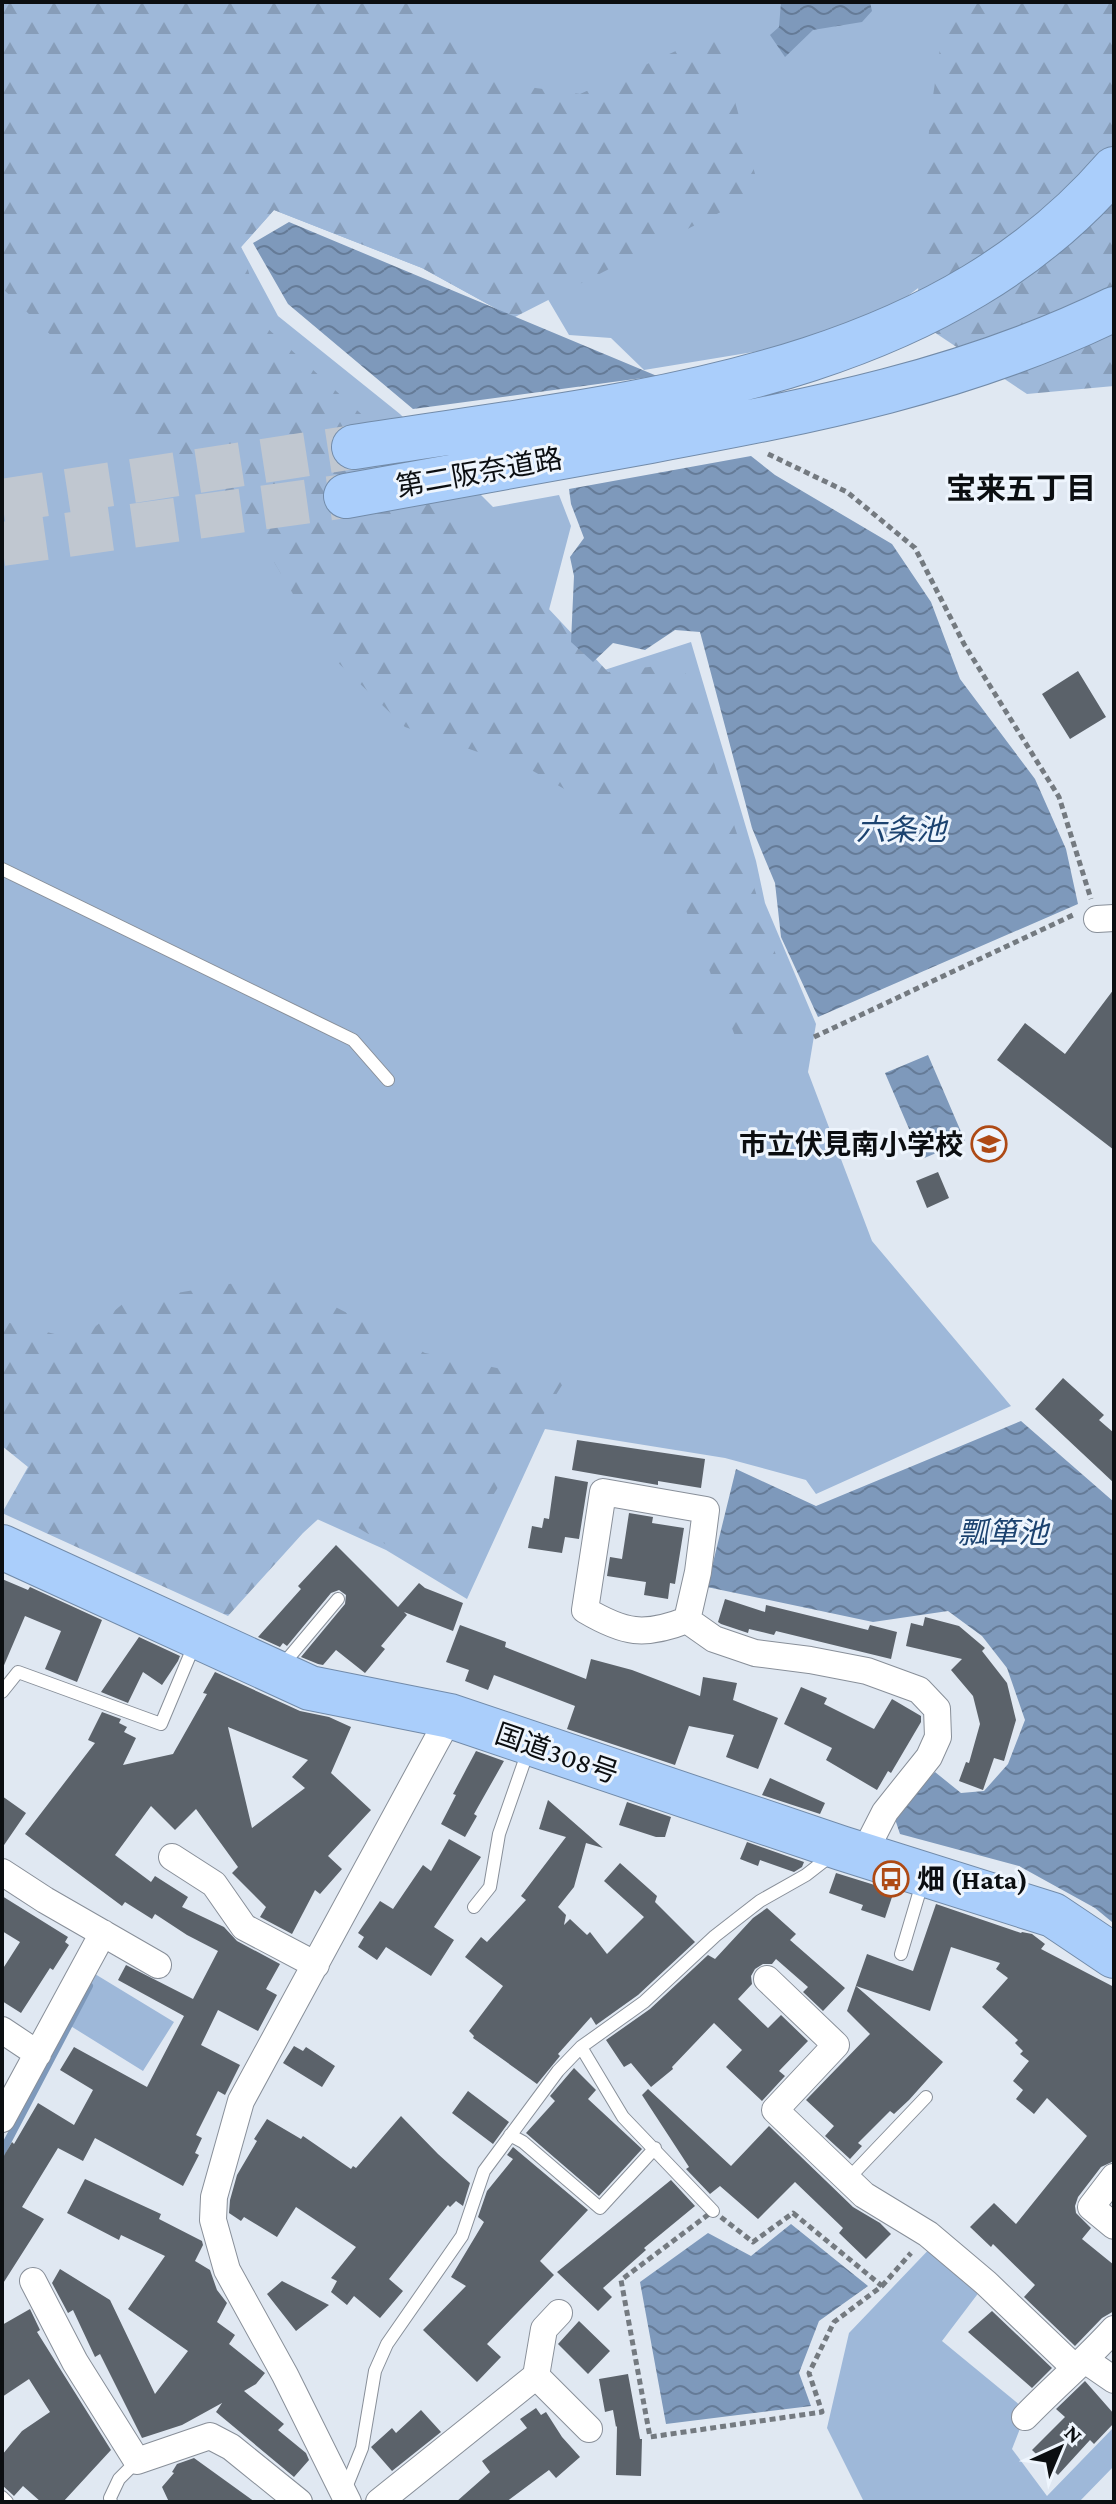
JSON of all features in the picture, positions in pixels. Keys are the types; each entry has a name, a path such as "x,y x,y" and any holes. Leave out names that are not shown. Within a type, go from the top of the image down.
{"highway":[{"path":"354,447 674,394 775,371 838,350 895,327 983,283 1061,224 1114,169"},
{"name":"第二阪奈道路","path":"346,496 769,419 910,386 1004,357 1114,309"},
{"name":"国道308号","path":"2,1547 310,1688 450,1716 1053,1915 1114,1956"}],"street":[{"path":"603,1492 706,1510 698,1572 687,1620 665,1629 631,1631 614,1627 585,1610 603,1492"},
{"path":"687,1620 714,1639 755,1653 867,1671 919,1690 937,1709 938,1737 929,1757 852,1851"},
{"path":"346,2498 285,2375 227,2270 213,2220 214,2197 241,2101 450,1716"},
{"path":"172,1857 214,1884 244,1927 316,1965"},
{"path":"2,1872 158,1965"},
{"path":"2,2119 103,1933"},
{"path":"767,1979 836,2045 775,2110 864,2195 928,2234 1080,2364 1114,2380"},
{"path":"2,2030 38,2054"},
{"path":"1114,2177 1091,2207 1114,2226"},
{"path":"33,2281 75,2362 137,2461 210,2436 231,2447 299,2502"},
{"path":"379,2502 536,2376 544,2329 559,2313"},
{"path":"1025,2417 1114,2329"},
{"path":"536,2376 589,2429"}],"lane":[{"path":"2,869 353,1040 388,1080"},
{"path":"275,1673 338,1599"},
{"path":"2,1692 18,1672 161,1724 197,1637"},
{"path":"474,1907 490,1887 499,1834 531,1745"},
{"path":"346,2498 362,2448 375,2371 387,2344 462,2236 484,2171 558,2071 581,2047 644,2002 715,1936 760,1901 852,1851"},
{"path":"901,1954 925,1874"},
{"path":"581,2047 623,2117 713,2211"},
{"path":"848,2179 926,2097"},
{"path":"510,2135 523,2142 600,2208 655,2148"},
{"path":"111,2502 119,2479 137,2461"},
{"path":"2,2497 7,2502"}],"path":[{"path":"847,492 915,548 964,644 1059,797 1106,919"},
{"path":"814,1037 1076,914 1106,919"},
{"path":"882,2286 793,2213 753,2242 713,2211 621,2280 650,2437 822,2412 809,2373 834,2322 882,2286 928,2234"}],"green space":[{"path":"2,2 1114,2 1043,195 878,318 772,349 644,370 611,338 569,335 546,296 513,318 422,268 274,210 241,247 278,316 400,414 493,507 559,495 571,526 545,625 592,674 691,642 756,861 765,903 816,1024 808,1072 872,1241 1011,1406 816,1494 806,1480 725,1458 545,1429 467,1599 386,1550 308,1515 2,1395"},
{"path":"2,2 427,2 436,6 506,84 580,94 716,33 760,192 513,318 422,268 274,210 241,247 265,326 394,444 608,672 682,663 801,1033 737,1041 660,844 533,771 405,727 328,653 258,535 2,288"},
{"path":"947,2 1114,2 1114,386 1027,394 916,320 930,116"},
{"path":"275,1276 425,1353 564,1382 482,1513 451,1583 328,1510 303,1533 228,1616 2,1513 28,1467 2,1446 2,1321 79,1340 125,1302"},
{"path":"95,1974 174,2022 143,2071 69,2025"},
{"path":"937,2241 986,2283 942,2341 1027,2411 1012,2449 1047,2496 1114,2427 1114,2466 1079,2502 864,2502 827,2428 849,2333"}],"water":[{"path":"781,2 870,2 872,11 862,22 813,30 785,57 770,35 779,27"},
{"path":"289,222 657,376 413,409 288,304 253,243"},
{"name":"六条池","path":"751,456 775,475 892,544 931,602 960,679 1035,779 1066,849 1078,904 818,1017 781,937 775,883 752,828 700,632 675,630 645,650 613,643 593,662 571,642 574,576 570,557 584,538 571,504 569,489"},
{"path":"928,1055 965,1141 922,1159 885,1073"},
{"name":"瓢箪池","path":"1021,1421 1114,1502 1112,1922 1095,1908 1019,1866 900,1834 894,1816 935,1772 961,1793 984,1791 1008,1764 1025,1720 1007,1668 982,1636 948,1611 873,1622 707,1587 736,1469 816,1506"},
{"path":"791,2224 868,2286 819,2321 799,2373 811,2406 666,2424 640,2282 708,2233 751,2256"}],"building":[{"path":"1078,671 1106,717 1070,739 1042,694"},
{"path":"1114,989 1114,1150 997,1060 1025,1023 1065,1054"},
{"path":"938,1172 949,1198 927,1208 916,1181"},
{"path":"1063,1378 1104,1415 1099,1420 1114,1433 1114,1483 1035,1409"},
{"path":"577,1440 705,1459 701,1488 658,1481 658,1485 572,1470"},
{"path":"555,1476 588,1482 579,1539 565,1537 562,1553 528,1548 532,1526 542,1528 544,1518 549,1519"},
{"path":"629,1513 653,1517 652,1523 684,1528 675,1584 670,1583 668,1599 644,1595 646,1582 607,1576 610,1557 622,1559"},
{"path":"336,1545 398,1607 419,1583 463,1603 453,1631 404,1612 407,1615 381,1646 385,1649 365,1673 336,1650 323,1665 301,1657 345,1604 346,1595 339,1590 331,1593 287,1646 283,1643 280,1647 258,1637 301,1589 298,1586"},
{"path":"2,1579 28,1590 30,1587 102,1620 77,1682 45,1669 61,1631 25,1616 2,1670"},
{"path":"725,1599 765,1612 766,1605 868,1630 870,1625 897,1632 891,1659 776,1631 774,1635 749,1629 748,1633 721,1624 718,1622"},
{"path":"925,1617 959,1626 985,1648 982,1651 1007,1683 1016,1720 1004,1761 994,1758 983,1790 959,1781 966,1762 969,1763 980,1724 973,1696 951,1670 962,1659 906,1646 911,1623 923,1626"},
{"path":"460,1625 506,1642 505,1647 586,1679 591,1659 632,1670 700,1696 703,1677 737,1683 733,1700 778,1718 758,1769 726,1757 734,1735 689,1726 675,1765 567,1729 575,1706 494,1675 488,1690 465,1681 469,1670 446,1662"},
{"path":"139,1637 180,1656 162,1685 143,1672 128,1703 101,1692"},
{"path":"215,1672 300,1711 329,1717 351,1727 331,1773 371,1810 328,1856 342,1869 320,1894 315,1890 292,1934 260,1917 266,1907 232,1873 238,1867 196,1809 175,1830 151,1806 115,1855 151,1882 155,1876 188,1897 182,1907 224,1927 237,1941 280,1964 266,1989 277,1995 258,2031 218,2010 201,2045 240,2065 225,2095 218,2091 196,2135 202,2138 195,2153 199,2155 183,2186 95,2138 83,2161 58,2148 22,2207 44,2219 2,2285 2,2159 38,2103 74,2125 93,2090 60,2070 74,2047 147,2087 184,2016 118,1980 126,1965 193,1999 218,1951 155,1914 152,1919 125,1902 122,1906 25,1834 95,1743 88,1740 102,1712 121,1719 119,1723 127,1727 124,1732 136,1738 123,1765 173,1754 207,1694 203,1693","holes":["228,1727 308,1760 292,1777 305,1788 252,1828"]},
{"path":"801,1687 827,1698 824,1704 874,1729 892,1699 921,1716 921,1722 891,1773 888,1771 877,1790 826,1760 832,1748 784,1724"},
{"path":"476,1751 504,1761 474,1814 477,1816 465,1837 441,1824"},
{"path":"770,1778 825,1803 820,1814 762,1795"},
{"path":"2,1796 26,1813 2,1848"},
{"path":"548,1800 603,1848 586,1843 574,1887 558,1907 566,1915 564,1925 570,1919 587,1935 590,1932 607,1954 644,1917 604,1881 620,1863 657,1896 655,1902 695,1942 638,1995 596,2025 591,2017 558,2054 560,2056 537,2084 473,2038 469,2031 503,1986 465,1957 481,1937 487,1942 526,1900 521,1896 566,1837 539,1829"},
{"path":"627,1802 671,1817 665,1837 619,1825"},
{"path":"449,1839 481,1857 434,1927 454,1940 431,1976 386,1947 377,1960 358,1947 364,1937 358,1933 380,1901 393,1909 423,1865 431,1871"},
{"path":"747,1842 804,1862 802,1867 794,1872 760,1860 758,1866 740,1859"},
{"path":"836,1873 894,1891 885,1918 861,1910 863,1905 829,1893"},
{"path":"2,1896 68,1937 65,1942 69,1945 21,2013 2,2001 2,1970 20,1942 2,1931"},
{"path":"936,1904 1032,1934 1045,1944 1041,1949 1114,1987 1114,2161 1101,2167 1078,2197 1075,2206 1076,2213 1091,2228 1082,2239 1114,2265 1114,2311 1102,2318 1075,2346 1024,2297 1035,2285 993,2244 991,2247 970,2227 994,2203 1016,2224 1087,2136 1047,2098 1034,2114 1016,2099 1023,2090 1013,2081 1029,2061 1020,2054 1023,2051 1015,2043 1018,2040 982,2007 1008,1978 996,1969 1000,1963 951,1947 930,2011 856,1986 943,2062 909,2100 894,2114 890,2111 858,2143 862,2146 850,2159 825,2136 834,2126 806,2100 870,2034 847,2011 867,1954 913,1971"},
{"path":"767,1908 796,1934 790,1940 845,1988 823,2011 803,1992 808,1987 776,1959 772,1964 763,1964 755,1969 751,1976 752,1984 738,1999 768,2028 781,2015 808,2041 779,2071 785,2076 762,2101 726,2067 742,2050 714,2023 673,2069 651,2087 631,2063 624,2067 606,2040 650,2009 708,1955 715,1959 753,1918"},
{"path":"294,2046 303,2051 306,2047 335,2066 322,2087 283,2063"},
{"path":"574,2068 596,2090 588,2099 642,2149 599,2196 526,2133 555,2101 550,2096"},
{"path":"648,2089 731,2166 769,2126 853,2207 880,2223 891,2234 866,2259 839,2233 843,2228 795,2182 758,2219 720,2186 710,2194 686,2169 689,2167 642,2095"},
{"path":"468,2091 509,2122 493,2144 452,2113"},
{"path":"401,2116 470,2183 463,2206 456,2201 450,2207 448,2205 389,2279 403,2291 380,2318 354,2296 347,2305 331,2292 337,2281 331,2278 356,2247 296,2207 277,2237 244,2217 241,2221 229,2213 230,2200 237,2175 267,2119 301,2139 303,2136 351,2169 353,2166 356,2168"},
{"path":"513,2147 588,2210 540,2261 554,2275 487,2344 501,2357 477,2382 423,2330 466,2286 451,2277 484,2222 478,2217 487,2191 513,2159 507,2155"},
{"path":"85,2179 161,2214 159,2219 202,2241 195,2261 210,2270 217,2290 227,2303 217,2322 235,2335 229,2344 265,2373 256,2384 244,2391 284,2424 278,2430 306,2453 309,2460 294,2477 216,2412 222,2403 182,2425 142,2438 100,2354 95,2357 73,2310 68,2313 52,2283 60,2269 110,2300 155,2394 188,2351 128,2309 165,2256 121,2235 119,2240 67,2213"},
{"path":"671,2180 695,2206 644,2248 646,2250 603,2288 612,2297 598,2311 557,2272"},
{"path":"282,2281 329,2305 296,2331 267,2294"},
{"path":"30,2309 40,2330 37,2332 111,2450 63,2502 41,2502 23,2486 14,2496 2,2485 2,2455 22,2431 50,2412 29,2379 2,2397 2,2325"},
{"path":"992,2311 1052,2368 1032,2388 968,2332"},
{"path":"579,2321 610,2351 588,2374 558,2344"},
{"path":"628,2374 642,2439 641,2476 616,2475 617,2426 613,2410 605,2412 599,2379"},
{"path":"1085,2381 1114,2414 1114,2423 1094,2444 1090,2440 1058,2475 1032,2450 1065,2417 1056,2409"},
{"path":"536,2408 541,2415 546,2412 580,2457 556,2478 549,2470 506,2502 456,2502 490,2472 482,2461 527,2428 520,2419"},
{"path":"421,2410 441,2432 392,2471 371,2447 392,2428 396,2433"},
{"path":"194,2458 255,2502 169,2502 162,2487 174,2473 177,2464"}],"waterway":[{"path":"2,2152 89,1986"}],"tunnel":[{"path":"2,501 354,447"},
{"path":"2,544 346,496"}],"place":[{"name":"市立伏見南小学校","path":"989,1144"},
{"name":"畑 (Hata)","path":"891,1879"}],"district":[{"name":"宝来五丁目","path":"1021,489"}]}
